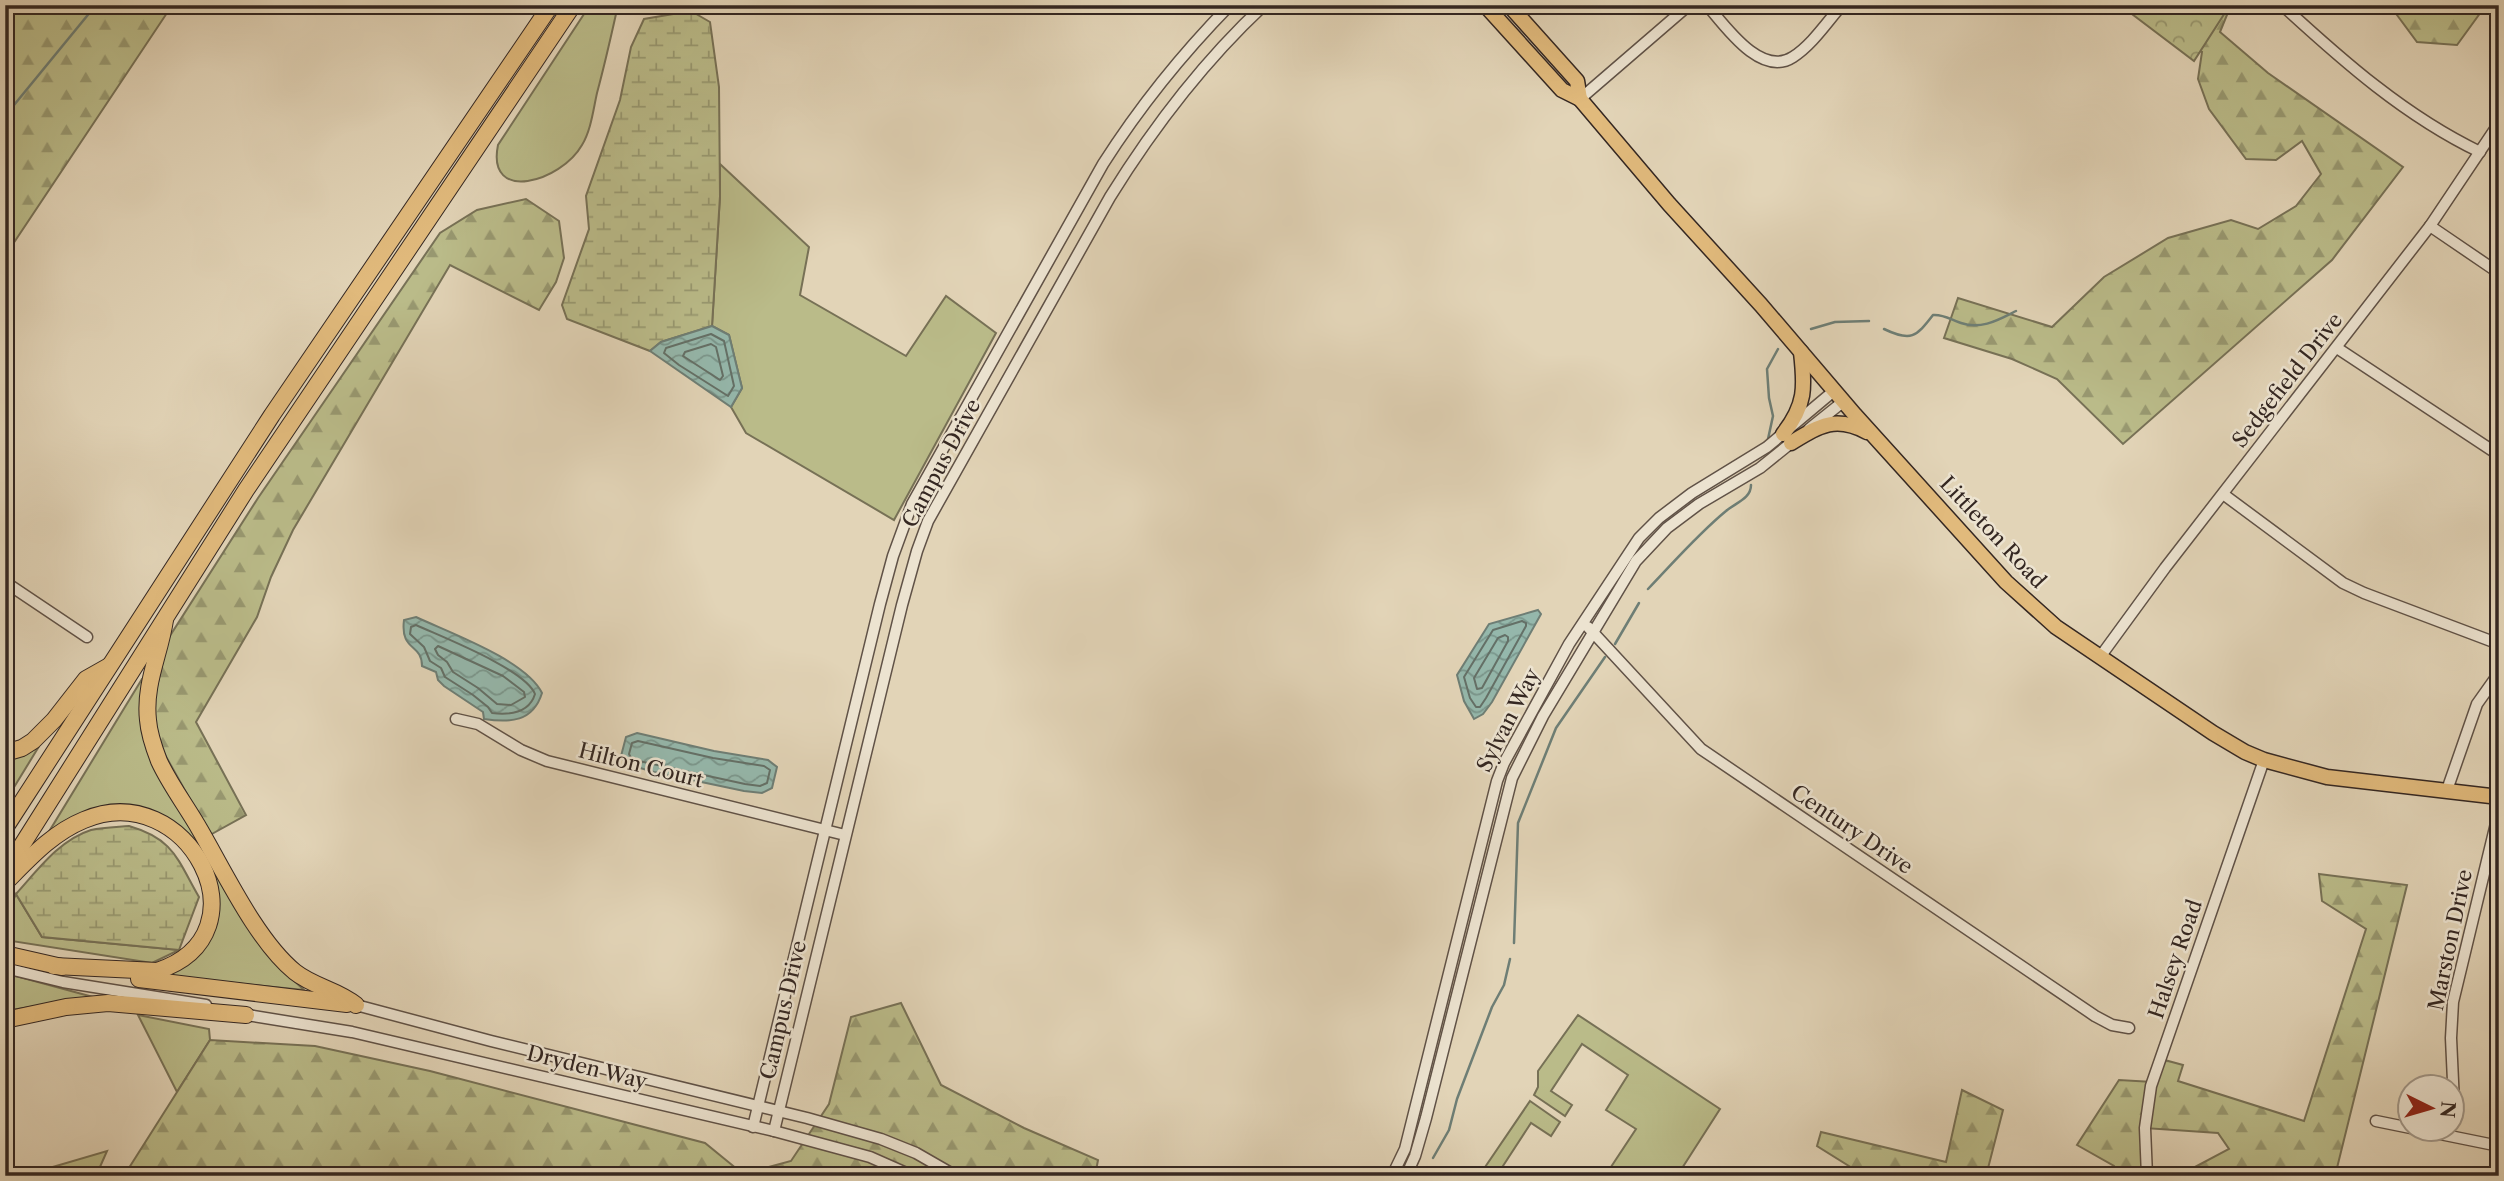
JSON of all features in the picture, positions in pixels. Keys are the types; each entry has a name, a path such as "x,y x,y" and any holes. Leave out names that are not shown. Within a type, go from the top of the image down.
{"highway":[{"path":"5,828 272,415 551,5"},
{"path":"5,872 165,614 246,490 572,5"},
{"path":"165,614 162,642 147,695 150,733 160,763 241,900 284,962 309,982 345,996 356,1005"},
{"path":"5,753 33,741 54,720 86,679 111,665"},
{"path":"5,883 41,846 65,829 86,819 112,813 142,816 166,825 184,839 200,860 211,891 210,918 200,942 187,956 158,971 54,966"},
{"path":"5,954 54,966 134,979 356,1005"},
{"path":"5,1020 66,1007 108,1003 246,1015"}],"main road":[{"name":"Littleton Road","path":"1485,5 1562,90 1580,99 1669,204 2006,582 2056,627 2213,733 2264,760 2327,777 2499,797"},
{"name":"Littleton Road","path":"1509,5 1577,81 1580,99"},
{"path":"1787,438 1803,400 1801,352"},
{"path":"1787,438 1835,422 1849,424 1876,437"}],"street":[{"name":"Campus Drive","path":"753,1126 893,556 912,504 1109,154 1134,116 1172,69 1230,5"},
{"name":"Campus Drive","path":"774,1131 902,605 928,522 1110,197 1142,146 1199,71 1264,5"},
{"path":"1580,99 1689,5"},
{"path":"1706,5 1751,53 1762,60 1775,62 1794,57 1842,5"},
{"path":"2283,5 2383,93 2437,130 2480,152"},
{"name":"Sedgefield Drive","path":"2100,657 2430,226 2499,123"},
{"path":"2430,226 2499,273"},
{"path":"2337,348 2499,455"},
{"name":"Sylvan Way","path":"1406,1176 1426,1118 1512,778 1543,716 1636,561 1667,528 1699,503 1760,468 1787,438 1840,395"},
{"name":"Sylvan Way","path":"1392,1176 1405,1149 1497,781 1530,715 1628,552 1658,518 1692,493 1787,438"},
{"path":"2223,494 2343,583 2499,644"},
{"path":"5,582 87,637"},
{"name":"Century Drive","path":"1584,622 1685,735 1712,758 2095,1016 2112,1025 2129,1028"},
{"path":"2447,790 2477,704 2499,673"},
{"name":"Hilton Court","path":"456,719 478,724 522,750 547,761 845,835"},
{"name":"Halsey Road","path":"2147,1176 2145,1128 2151,1086 2264,760"},
{"name":"Marston Drive","path":"2453,1072 2453,1002 2499,811"},
{"name":"Dryden Way","path":"5,968 63,982 352,1031 774,1131 870,1157 913,1176"},
{"name":"Dryden Way","path":"356,1005 881,1139 916,1153 956,1176"},
{"path":"2376,1121 2396,1124"},
{"path":"2466,1137 2499,1146"}],"green space":[{"path":"5,5 171,7 5,256"},
{"path":"590,5 621,5 616,14 585,139 572,158 558,169 543,177 514,181 503,175 497,163 498,145"},
{"path":"2120,5 2230,5 2194,61"},
{"path":"2129,5 2231,5 2220,32 2268,73 2403,167 2332,260 2123,444 2057,379 2012,359 1944,338 1958,298 2052,327 2104,277 2168,238 2231,220 2258,229 2296,206 2321,174 2302,141 2276,160 2246,159 2209,109 2198,79 2202,52 2170,39"},
{"path":"2380,5 2486,5 2457,45 2417,42 2394,11"},
{"path":"691,11 710,22 719,87 720,196 712,326 661,342 650,351 567,319 562,305 589,229 586,196 620,100 631,47 644,19"},
{"path":"720,164 809,247 800,295 906,356 946,296 996,333 894,520 746,433 731,407 742,388 729,335 712,326"},
{"path":"526,199 559,221 564,258 556,282 539,310 450,265 293,530 271,577 257,617 196,722 246,815 210,835 159,744 152,708 168,639 258,498 440,233 477,210"},
{"path":"142,679 145,737 287,974 304,990 165,976 190,961 200,950 211,870 203,853 189,836 153,812 50,830"},
{"path":"38,748 5,802 5,759"},
{"path":"129,826 156,837 173,852 199,897 179,950 42,937 16,894 49,857 69,841 91,830"},
{"path":"2319,874 2407,885 2335,1176 2178,1176 2229,1149 2218,1133 2145,1128 2149,1176 2117,1176 2114,1166 2077,1145 2119,1080 2153,1082 2161,1059 2183,1065 2178,1081 2304,1121 2366,929 2322,901"},
{"path":"16,894 42,937 179,950 152,963 5,940 5,918"},
{"path":"5,973 93,997 5,1011"},
{"path":"901,1003 941,1085 1024,1128 1098,1160 1095,1176 117,1176 127,1171 210,1040 315,1046 430,1071 705,1143 743,1174 791,1161 829,1104 851,1017"},
{"path":"138,1015 209,1029 210,1040 177,1092"},
{"path":"1578,1015 1720,1109 1677,1176 1605,1176 1636,1129 1606,1110 1628,1075 1582,1044 1551,1091 1572,1105 1565,1116 1534,1095 1538,1087 1538,1071"},
{"path":"1962,1090 2003,1110 1986,1176 1865,1176 1817,1146 1821,1132 1946,1162"},
{"path":"1530,1101 1560,1122 1551,1136 1531,1123 1501,1169 1510,1176 1479,1176"},
{"path":"107,1151 96,1176 22,1176"}],"water":[{"path":"712,326 729,335 742,388 731,407 650,351 661,342"},
{"path":"1538,610 1541,614 1492,702 1483,714 1474,719 1464,701 1457,675 1489,624"},
{"path":"416,617 486,649 520,669 542,693 533,710 511,720 484,719 483,712 444,686 438,680 436,672 422,666 419,654 408,643 404,630 404,620"},
{"path":"637,733 768,760 777,767 772,788 762,793 744,791 626,764 621,756 626,737"}],"waterway":[{"path":"5,116 96,5"},
{"path":"1884,329 1907,336 1917,333 1933,315 1976,325 1989,323 2016,311"},
{"path":"1811,329 1835,322 1869,321"},
{"path":"1768,439 1773,416 1767,369 1778,349"},
{"path":"1648,589 1706,529 1748,494 1751,485"},
{"path":"1615,644 1639,603"},
{"path":"1514,943 1518,823 1556,728 1605,657"},
{"path":"1433,1158 1449,1130 1457,1099 1492,1007 1504,985 1510,959"}]}
